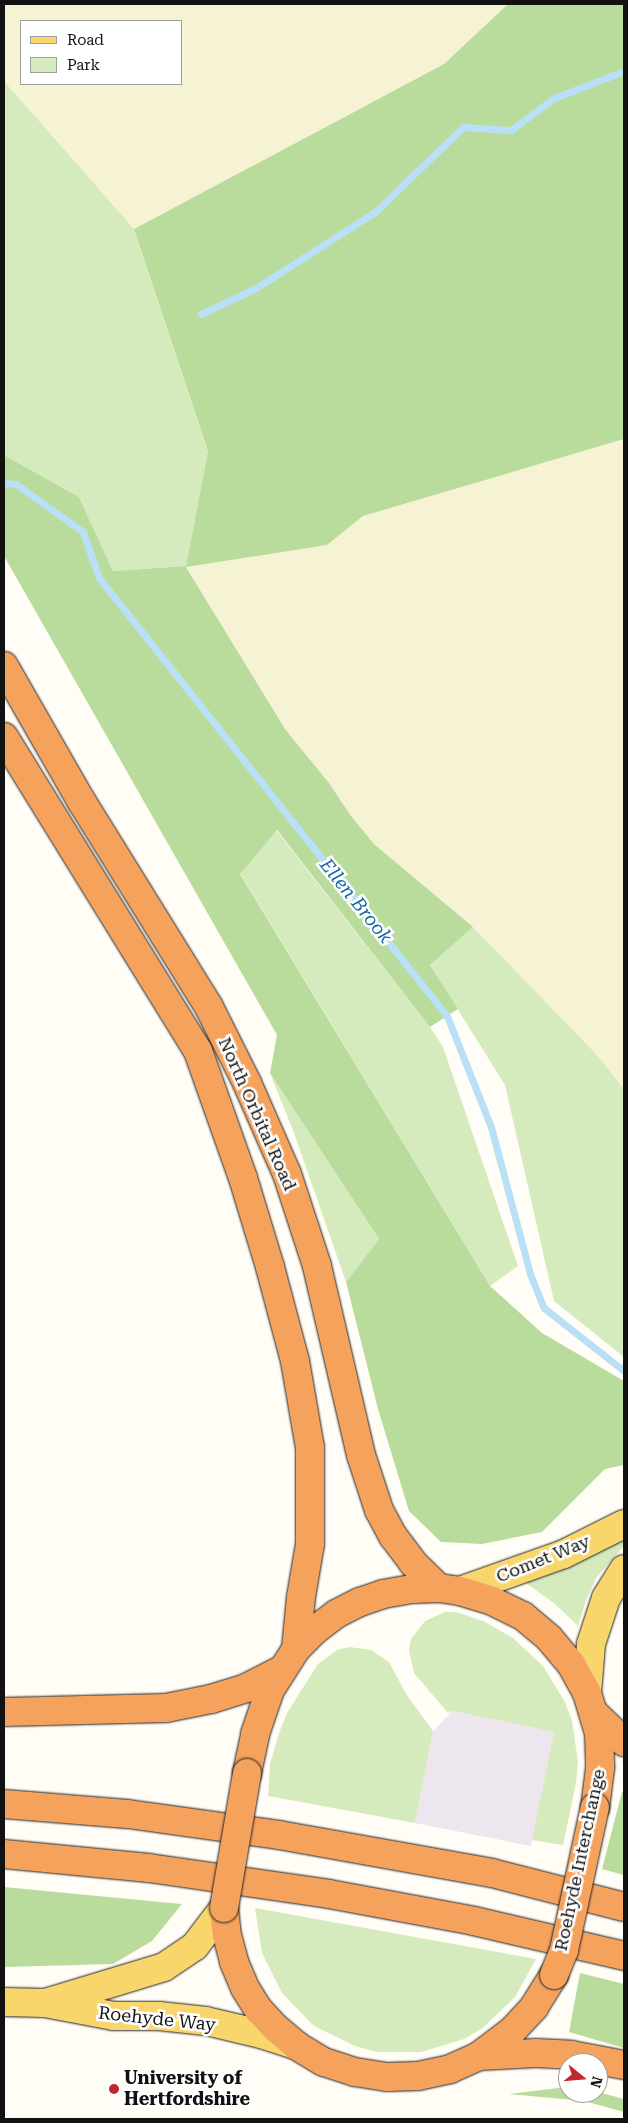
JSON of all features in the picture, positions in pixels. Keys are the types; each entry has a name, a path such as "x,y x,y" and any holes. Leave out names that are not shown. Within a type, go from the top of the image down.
{"highway":[{"name":"North Orbital Road","path":"4,666 82,802 208,1005 247,1083 287,1174 318,1266 361,1454 379,1510 393,1536 413,1563 450,1590"},
{"name":"North Orbital Road","path":"4,737 198,1051 243,1178 270,1266 294,1361 310,1448 310,1544 288,1660"},
{"name":"Roehyde Interchange","path":"404,1590 450,1590 492,1600 523,1616 549,1638 571,1664 591,1703 601,1753 595,1807 564,1950 554,1975 534,2007 512,2031 479,2056 450,2069 418,2076 386,2077 355,2072 332,2064 296,2046 276,2029 245,1988 232,1953 224,1908 255,1734 270,1690 288,1660 329,1620 360,1602 404,1590"},
{"path":"4,1712 166,1708 246,1688 288,1660"},
{"path":"591,1703 624,1742"},
{"path":"4,1804 128,1814 279,1835 492,1873 624,1906"},
{"path":"4,1854 149,1868 329,1894 474,1920 624,1956"},
{"path":"479,2056 536,2053 563,2055 624,2065"}],"main road":[{"name":"Comet Way","path":"450,1590 564,1554 624,1524"},
{"path":"591,1703 590,1644 606,1598 624,1569"},
{"name":"Roehyde Way","path":"45,2003 164,1967 195,1946 224,1908"},
{"name":"Roehyde Way","path":"4,2002 45,2003 114,2016 159,2016 206,2021 261,2034 296,2046"}],"shaded area":[{"path":"4,4 508,4 444,64 134,229 4,81"},
{"path":"624,439 624,1089 598,1056 473,927 374,844 351,816 329,783 285,729 186,566 327,545 363,516"},
{"path":"453,1711 554,1732 531,1846 415,1823 433,1731"}],"green space":[{"path":"508,4 624,4 624,439 363,516 327,545 186,567 285,729 329,783 351,816 374,844 473,927 430,965 458,1009 430,1027 277,830 240,874 490,1286 542,1333 624,1381 624,1465 605,1469 542,1532 482,1544 441,1542 409,1511 378,1409 346,1282 379,1239 270,1073 277,1035 4,556 4,455 79,497 113,571 186,566 208,451 134,229 444,64"},
{"path":"4,81 134,229 208,451 186,566 113,571 79,497 4,455"},
{"path":"276,830 430,1027 443,1047 518,1266 490,1286 240,873"},
{"path":"473,927 598,1056 624,1089 624,1357 554,1301 505,1085 430,965"},
{"path":"270,1073 379,1239 346,1282 294,1133"},
{"path":"622,1536 624,1546 596,1578 586,1600 578,1626 555,1604 526,1583 527,1581"},
{"path":"445,1612 456,1612 483,1621 513,1638 543,1666 565,1702 572,1721 578,1762 576,1783 563,1845 532,1840 554,1732 453,1711 448,1713 414,1673 409,1650 411,1639 425,1621"},
{"path":"349,1647 371,1650 389,1662 406,1694 433,1731 415,1823 268,1796 270,1764 287,1713 318,1664 337,1650"},
{"path":"622,1792 624,1793 624,1875 602,1869"},
{"path":"4,1887 182,1904 152,1941 113,1964 4,1967"},
{"path":"255,1908 536,1959 515,1997 483,2028 464,2039 421,2052 377,2052 355,2046 314,2026 282,1993 262,1953"},
{"path":"580,1973 624,1984 624,2048 569,2032"},
{"path":"558,2088 558,2099 509,2094"},
{"path":"608,2095 624,2099 624,2112 591,2103 608,2103"}],"waterway":[{"path":"201,314 256,288 375,212 463,127 511,130 554,98 624,71"},
{"name":"Ellen Brook","path":"4,483 16,484 83,532 99,578 447,1016 491,1127 530,1274 544,1308 624,1371"}],"place":[{"name":"University of Hertfordshire","path":"114,2089"}]}
